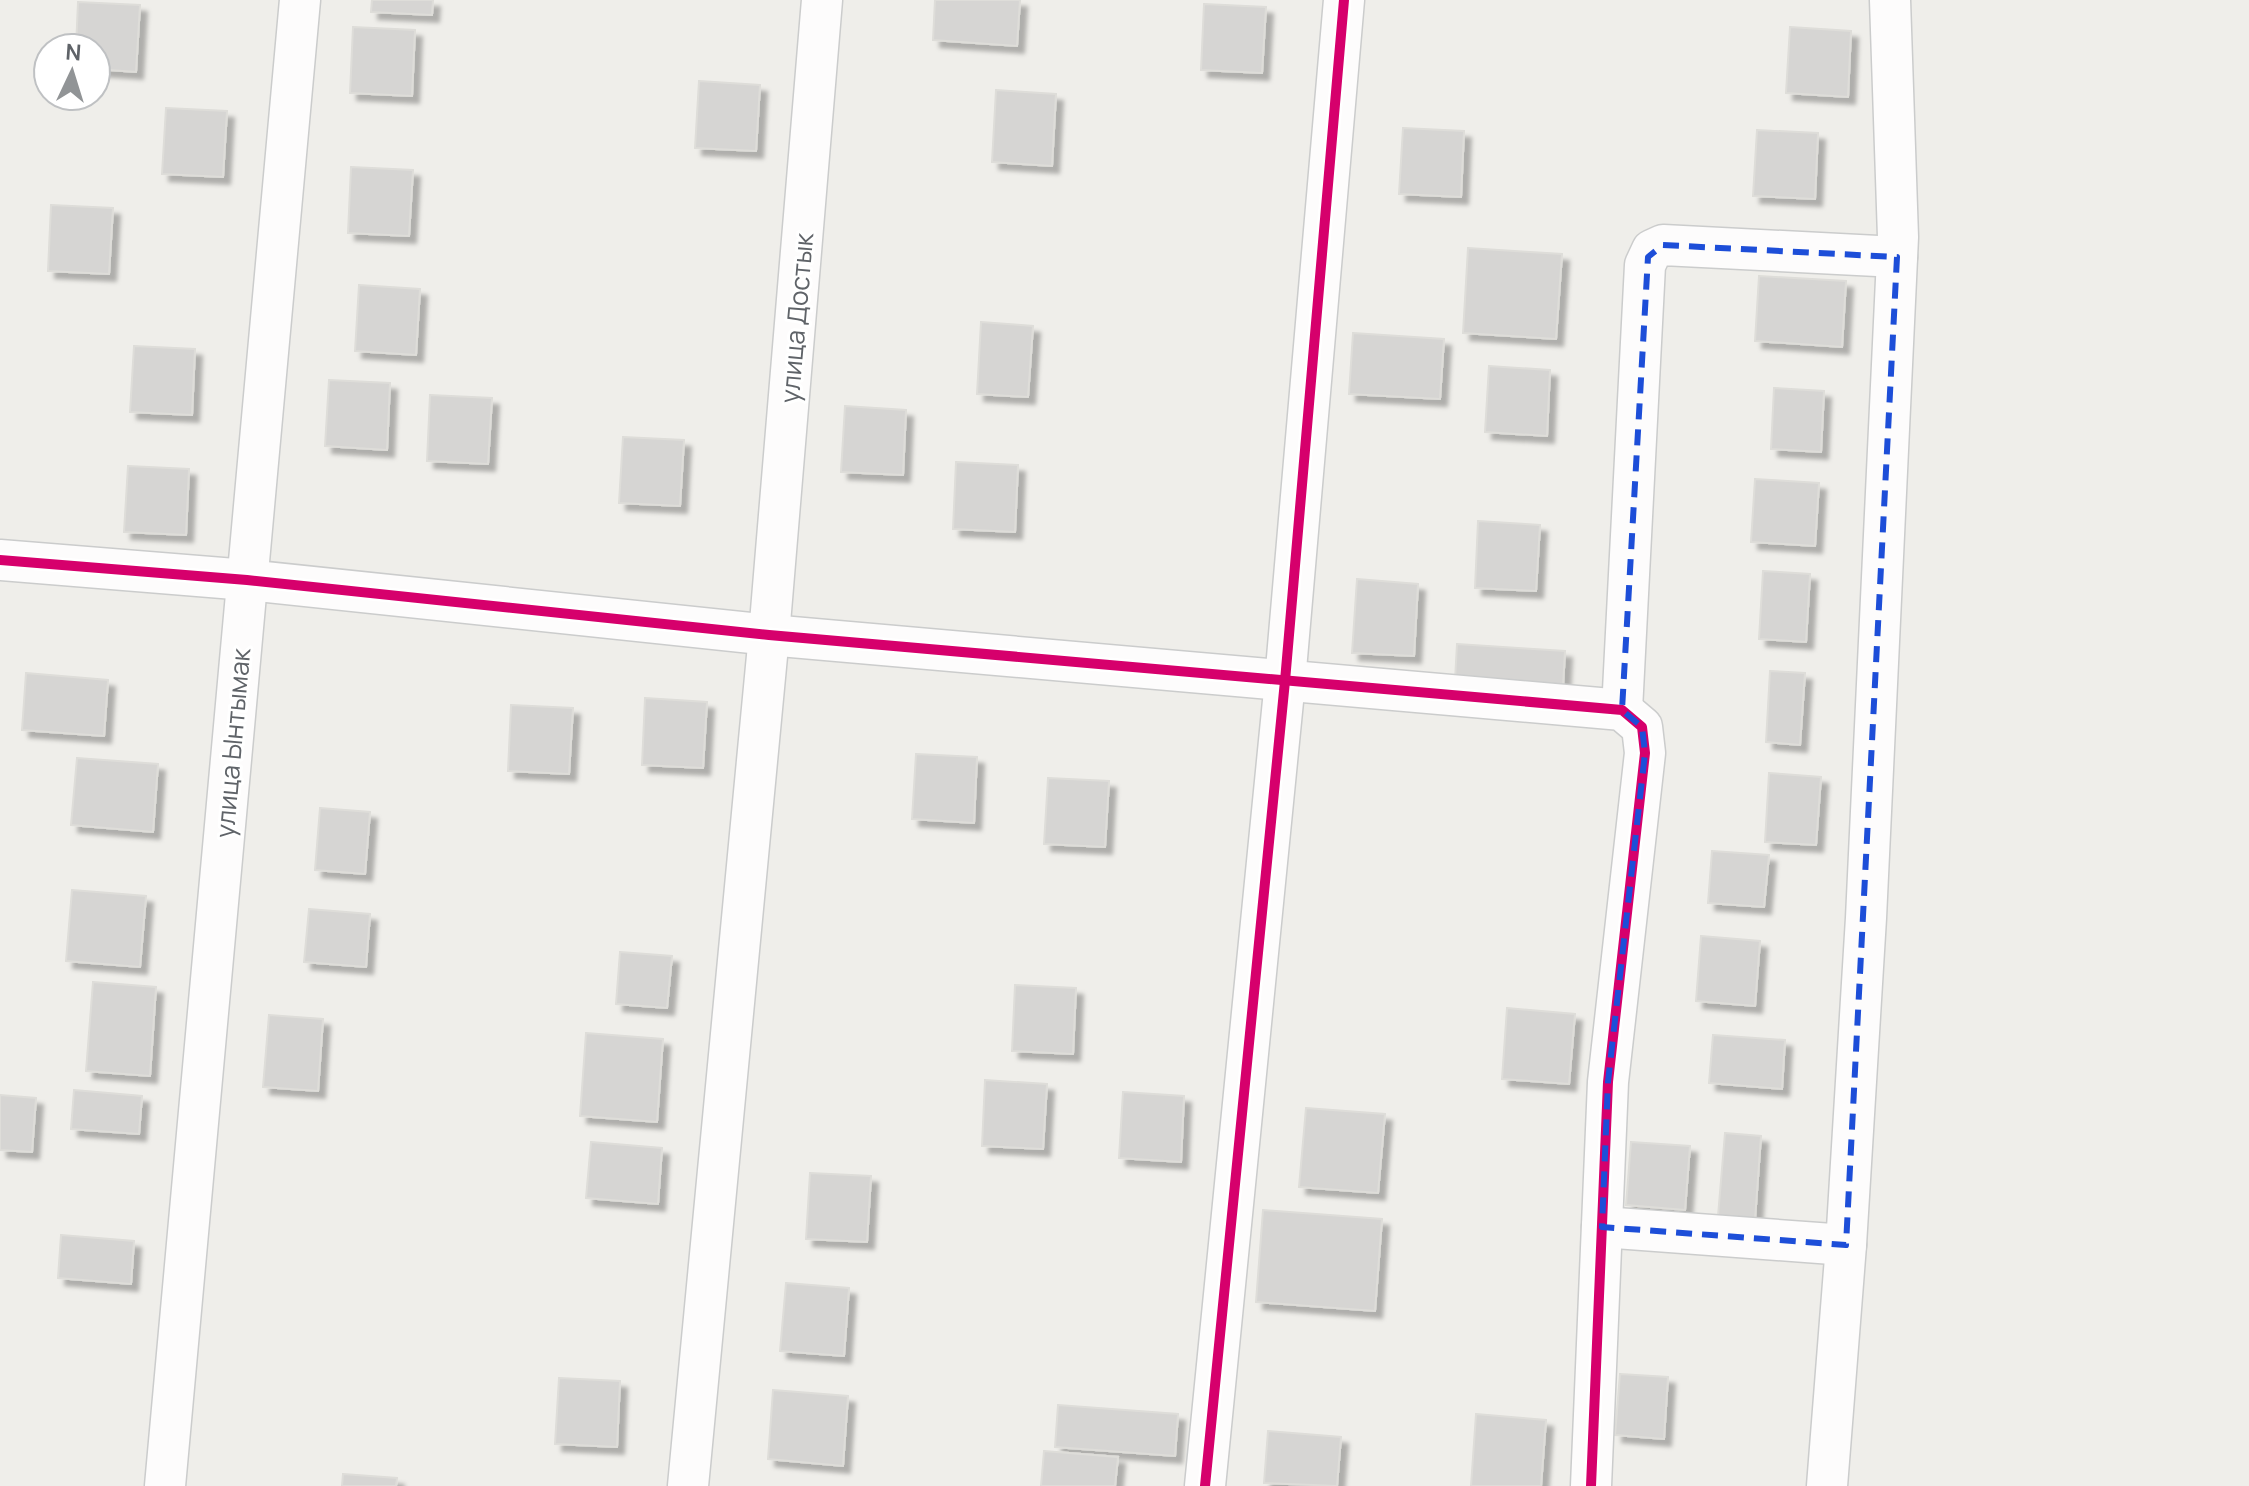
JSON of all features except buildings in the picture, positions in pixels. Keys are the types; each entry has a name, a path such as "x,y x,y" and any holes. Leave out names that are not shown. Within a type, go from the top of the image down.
{"street":[{"name":"улица Ынтымак","path":"165,1486 300,0"},
{"name":"улица Достык","path":"688,1486 769,635 822,0"},
{"path":"1205,1486 1285,681 1344,0"},
{"path":"1827,1486 1846,1245 1867,903 1897,257 1890,0"},
{"path":"1622,710 1645,265 1652,250 1663,245 1897,257"},
{"path":"0,560 247,580 769,635 1622,710 1642,727 1645,753 1608,1082 1591,1486"},
{"path":"1602,1227 1846,1245"}],"highlighted area":[{"path":"1663,245 1897,257 1846,1245 1602,1227 1608,1082 1645,753 1642,727 1622,710 1648,257"}],"cycle path":[{"path":"1205,1486 1285,681 1344,0"},
{"path":"0,560 247,580 769,635 1622,710 1642,727 1645,753 1608,1082 1591,1486"}]}
